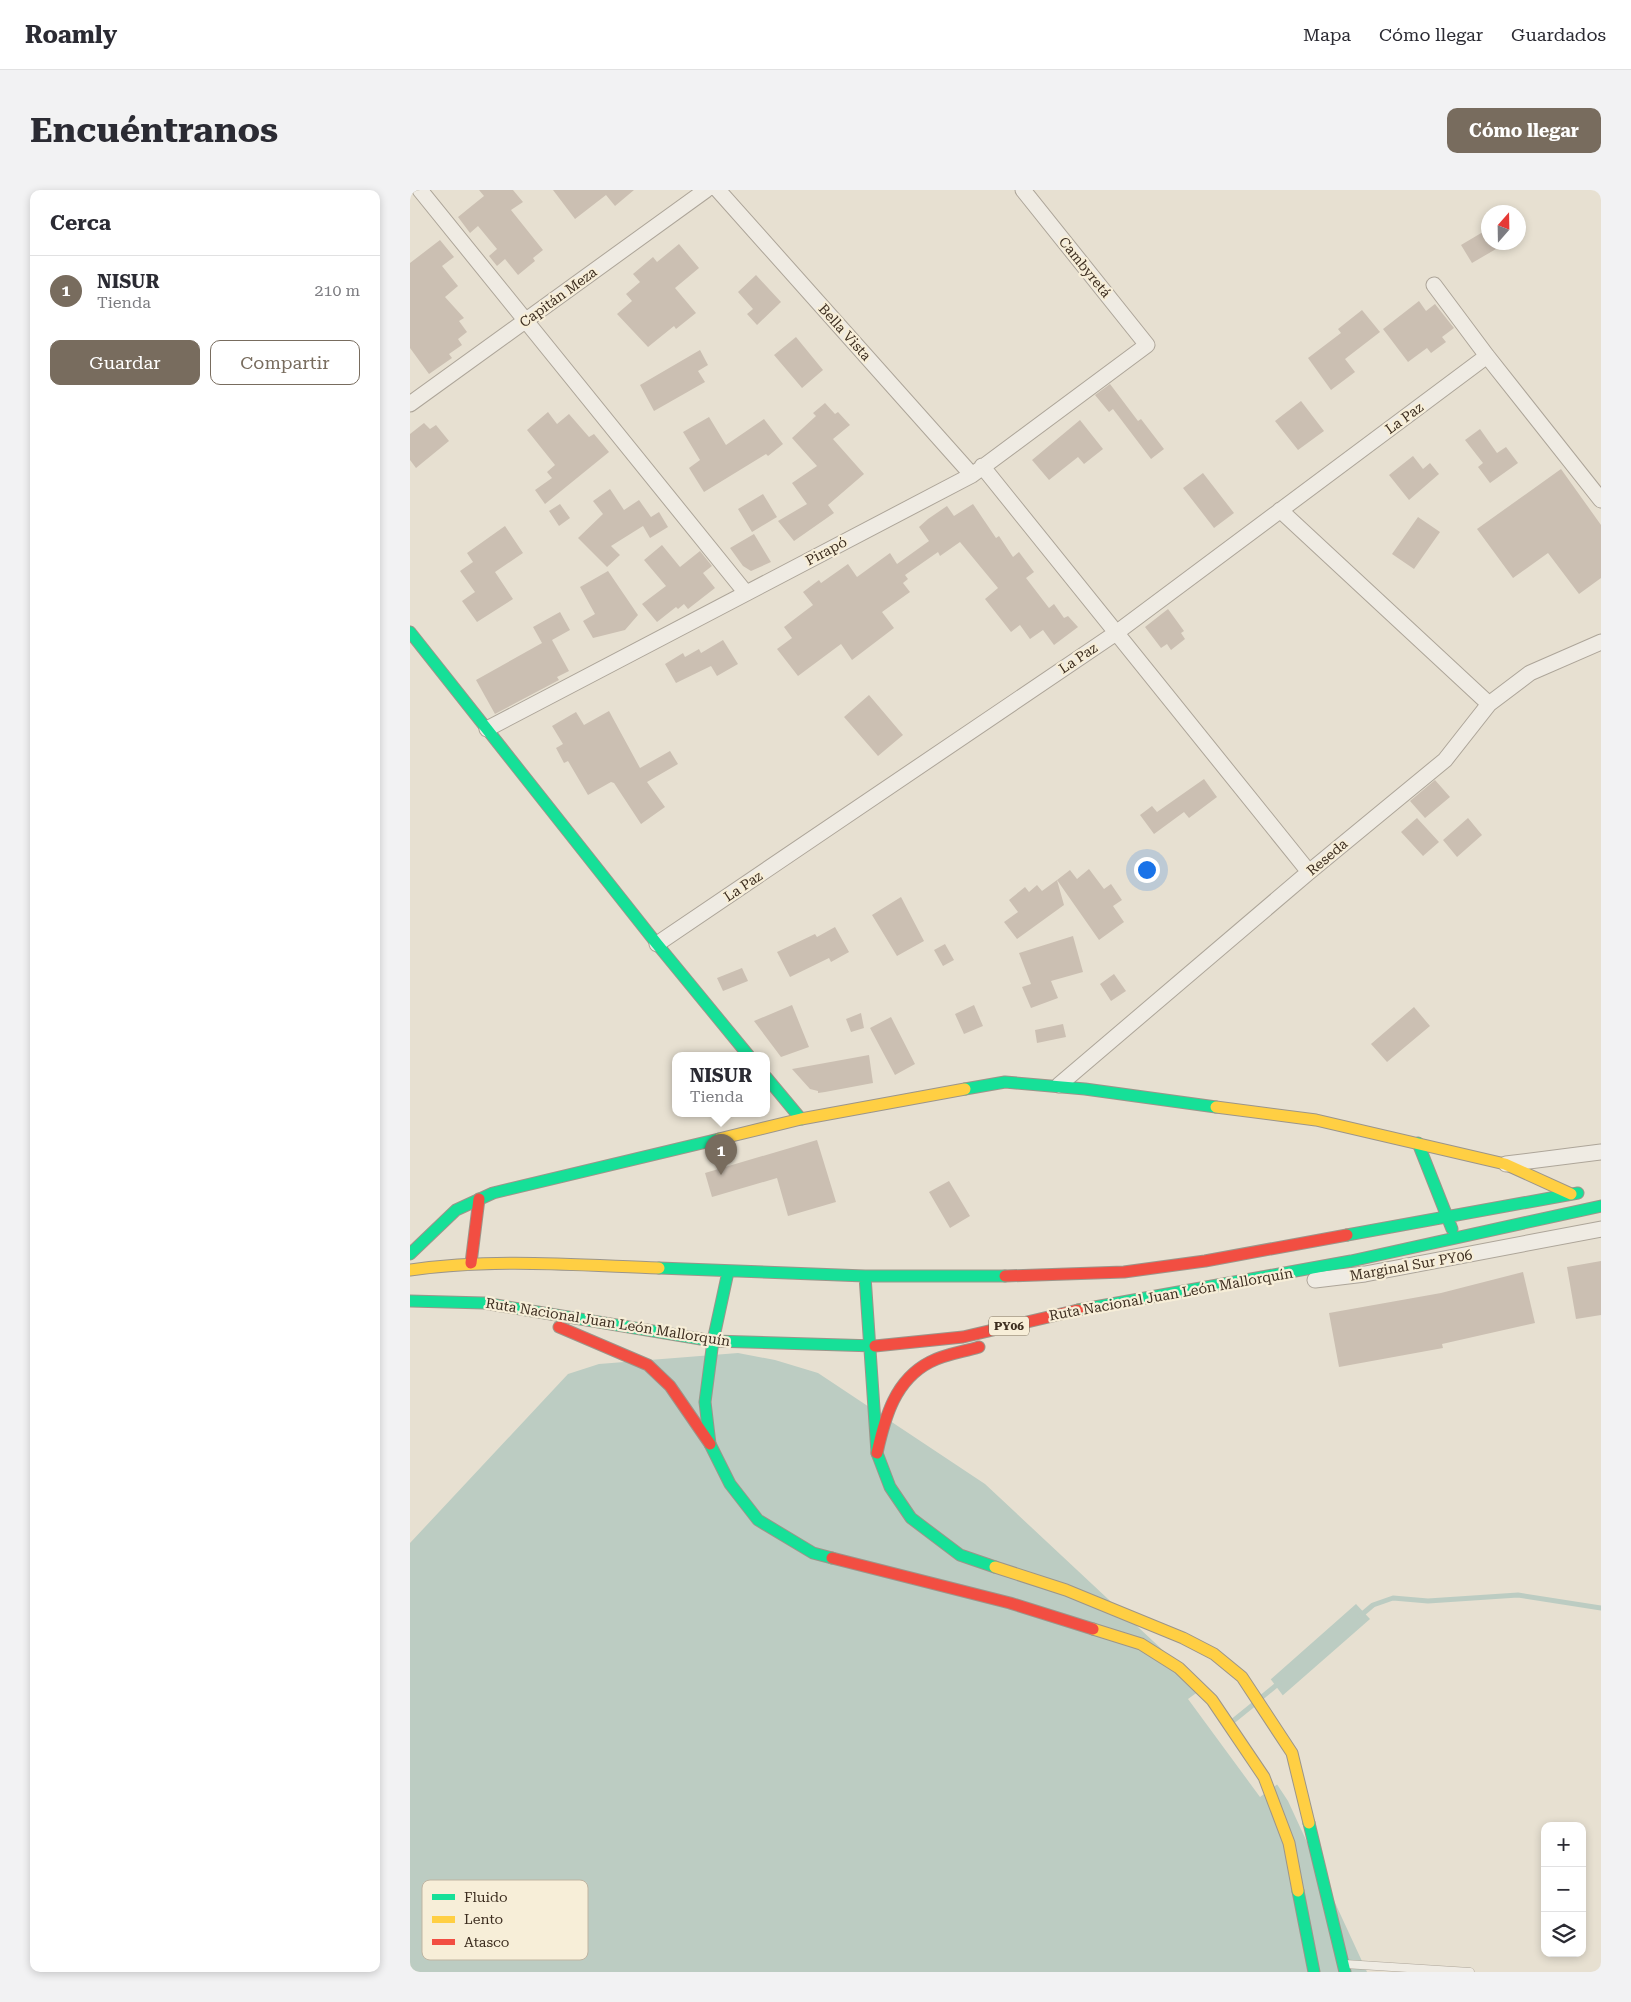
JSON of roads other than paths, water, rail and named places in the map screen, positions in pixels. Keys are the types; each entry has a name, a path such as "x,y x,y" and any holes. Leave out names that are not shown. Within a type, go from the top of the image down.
{"main road":[{"path":"410,632 657,944 746,1052"},
{"path":"770,1082 801,1119"},
{"path":"410,1254 456,1210 493,1193 801,1119 1005,1082 1058,1085 1316,1120 1505,1164 1571,1194"},
{"path":"1418,1143 1445,1216 1457,1238"},
{"name":"Ruta Nacional Juan León Mallorquín","path":"410,1270 471,1263 558,1263 728,1272 865,1276 1035,1276 1124,1272 1205,1261 1586,1191"},
{"path":"464,1276 471,1263 479,1199"},
{"name":"Ruta Nacional Juan León Mallorquín","path":"410,1300 484,1303 714,1341 869,1347 963,1337 1052,1315 1351,1261 1601,1206"},
{"path":"710,1444 705,1402 714,1341 728,1272"},
{"path":"865,1276 877,1453 890,1487 911,1518 960,1555 1066,1590 1183,1638 1214,1654 1242,1677 1292,1752 1344,1968"},
{"path":"410,1300 435,1290"},
{"path":"1034,1333 1100,1306"},
{"path":"511,1307 648,1365 670,1386 710,1444 730,1484 758,1520 813,1553 1010,1603 1141,1644 1180,1668 1212,1700 1264,1777 1289,1843 1314,1972"},
{"path":"877,1453 892,1397 905,1380 931,1362 990,1344"}],"street":[{"path":"420,190 746,594"},
{"name":"Capitán Meza","path":"410,404 706,190"},
{"name":"Bella Vista","path":"718,190 977,471 1116,633 1308,872"},
{"name":"Cambyretá","path":"1024,190 1146,345"},
{"path":"1434,285 1487,356 1601,500"},
{"name":"Pirapó","path":"487,729 977,471 1146,345"},
{"name":"La Paz","path":"657,944 1116,633 1487,356"},
{"path":"1280,510 1489,704"},
{"name":"Reseda","path":"1058,1085 1308,872 1445,760 1489,704 1530,673 1601,642"},
{"path":"1505,1164 1601,1152"},
{"name":"Marginal Sur PY06","path":"1219,1285 1324,1279 1365,1274 1601,1229"}],"lane":[{"path":"1344,1968 1470,1972"}],"waterway":[{"path":"1360,1616 1373,1605 1393,1598 1428,1601 1518,1595 1601,1608"},
{"path":"1262,1697 1279,1683"},
{"path":"1233,1721 1254,1704"}],"place":[{"name":"NISUR","path":"721,1175"}]}
